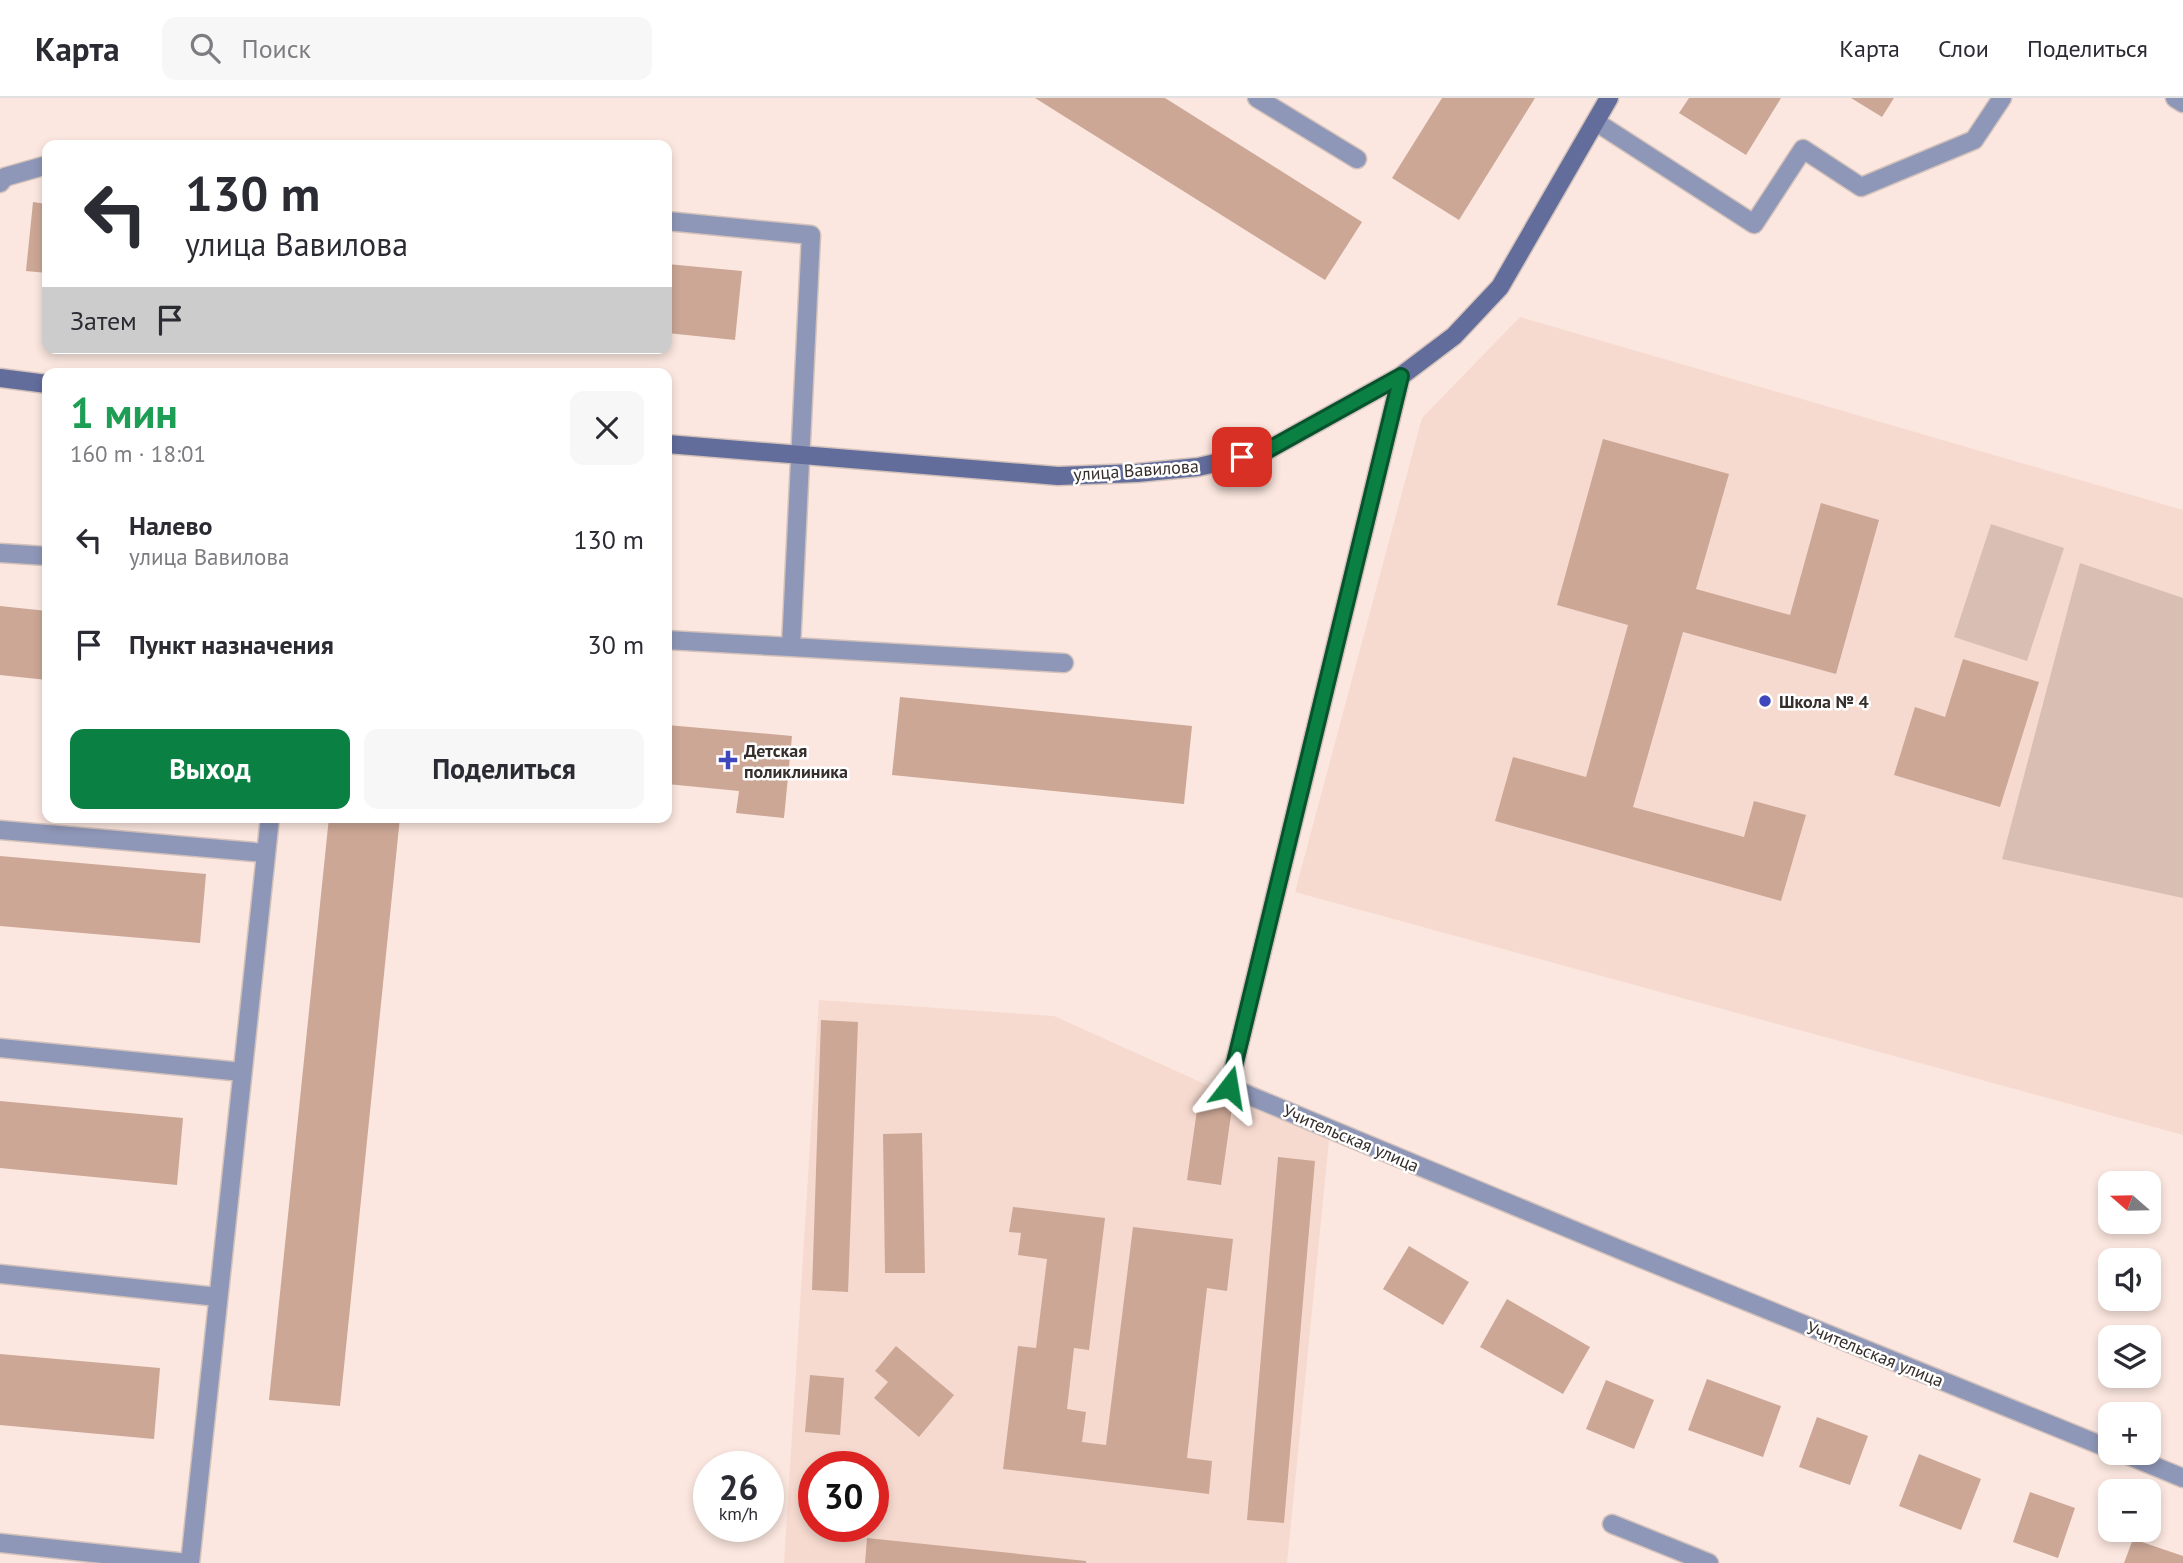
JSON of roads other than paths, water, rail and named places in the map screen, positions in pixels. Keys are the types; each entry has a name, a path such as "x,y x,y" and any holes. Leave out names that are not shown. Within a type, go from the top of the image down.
{"street":[{"path":"1257,98 1357,159"},
{"name":"улица Вавилова","path":"672,444 1058,475 1136,474 1198,467 1264,452 1401,376 1454,336 1500,287 1609,98"},
{"path":"1596,122 1754,224 1803,149 1861,187 1975,140 2002,98"},
{"path":"2175,98 2183,103"},
{"path":"0,183 5,177 42,166"},
{"path":"672,221 811,235 791,646"},
{"name":"Учительская улица","path":"1401,376 1229,1087 1640,1259 2098,1444"},
{"path":"0,378 42,383"},
{"path":"0,552 42,556"},
{"path":"672,640 1063,663"},
{"path":"0,1543 188,1563 269,823"},
{"path":"0,830 266,853"},
{"path":"0,1048 242,1072"},
{"path":"0,1275 218,1297"},
{"path":"2152,1465 2183,1478"},
{"path":"1612,1524 1709,1563"}],"place":[{"name":"Школа № 4","path":"1765,701"},
{"name":"Детская поликлиника","path":"728,760"}]}
